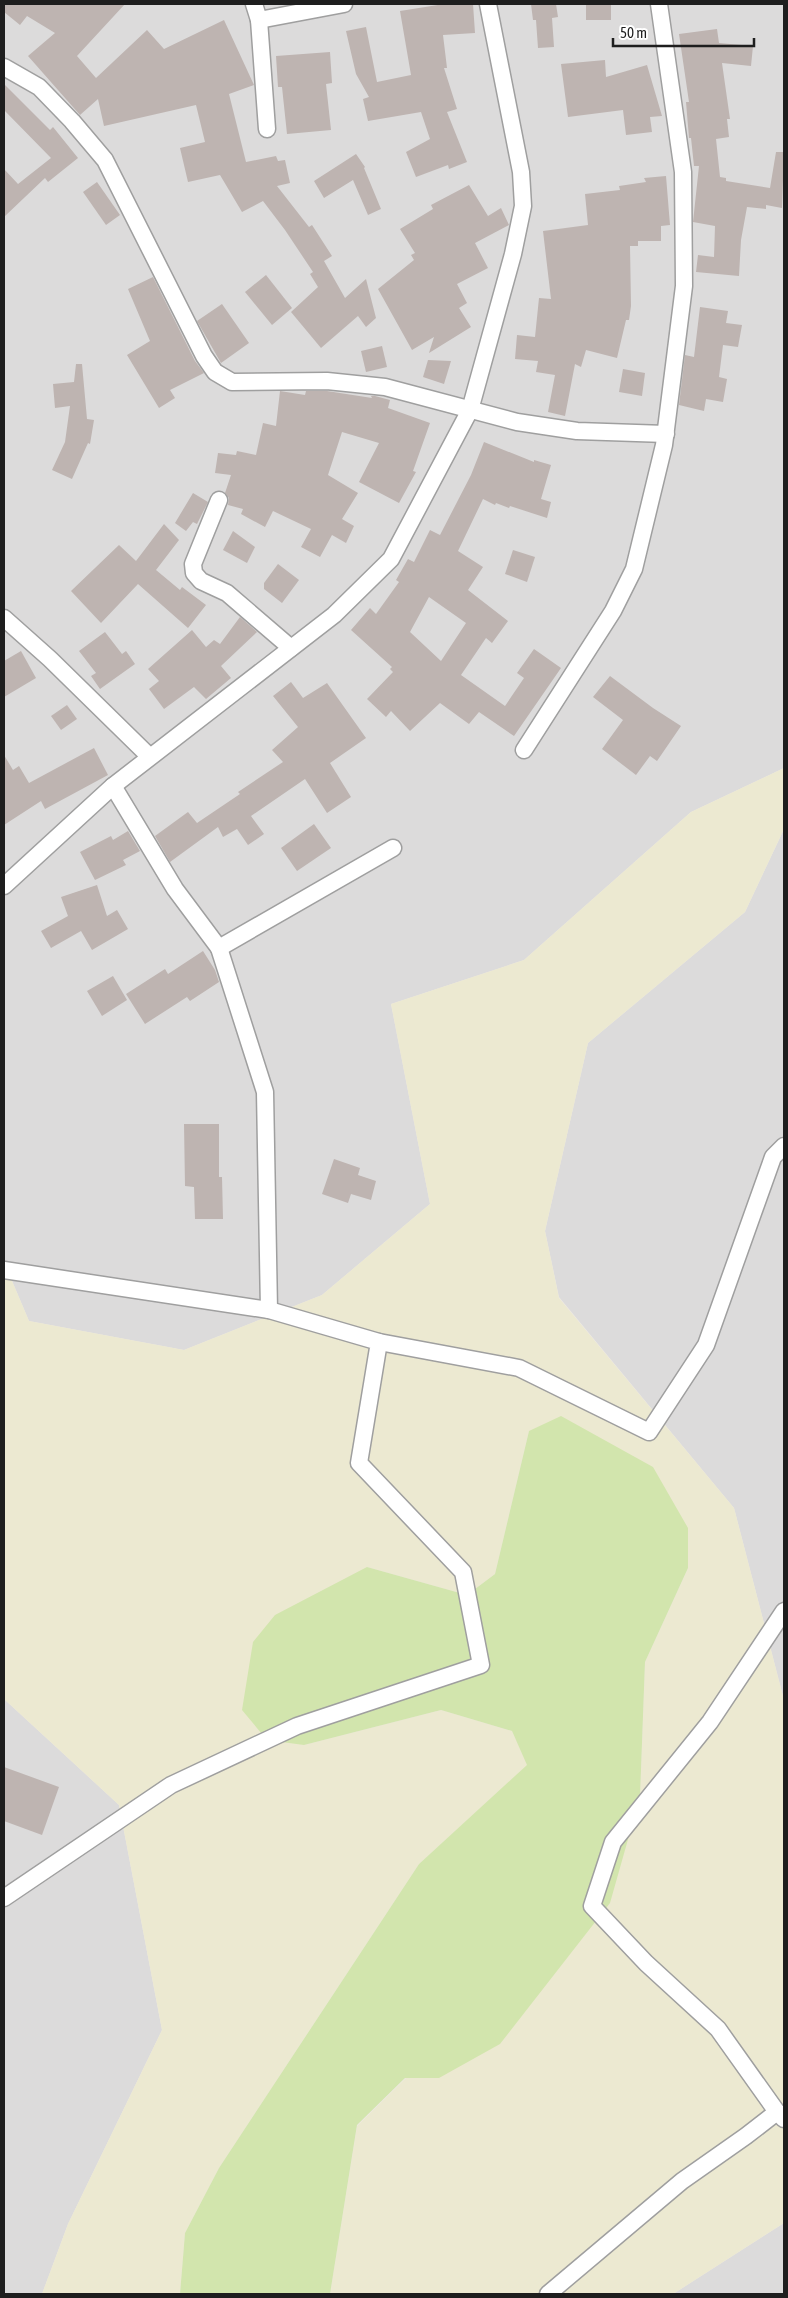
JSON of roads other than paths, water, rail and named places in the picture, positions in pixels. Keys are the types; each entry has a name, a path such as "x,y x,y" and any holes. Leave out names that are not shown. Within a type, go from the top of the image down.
{"street":[{"path":"254,4 259,20 267,129"},
{"path":"259,20 344,4"},
{"path":"4,886 113,786 334,615 391,559 470,410 511,263 523,206 521,172 488,4"},
{"path":"524,750 613,611 634,569 666,434 684,286 683,172 659,4"},
{"path":"4,67 38,87 72,121 105,160 204,356 215,372 232,382 327,381 384,387 517,422 577,432 666,434"},
{"path":"219,500 193,564 194,573 202,581 227,593 291,648"},
{"path":"4,618 150,756"},
{"path":"113,786 174,889 218,948 265,1092 269,1310"},
{"path":"218,948 393,848"},
{"path":"4,1270 269,1310 379,1342 519,1368 649,1432 706,1345 773,1158 784,1146"},
{"path":"4,1898 171,1785 297,1726 481,1666 463,1572 359,1462 379,1342"},
{"path":"548,2294 682,2181 746,2136 781,2116 718,2029 646,1963 592,1906 613,1842 710,1722 784,1611"}]}
